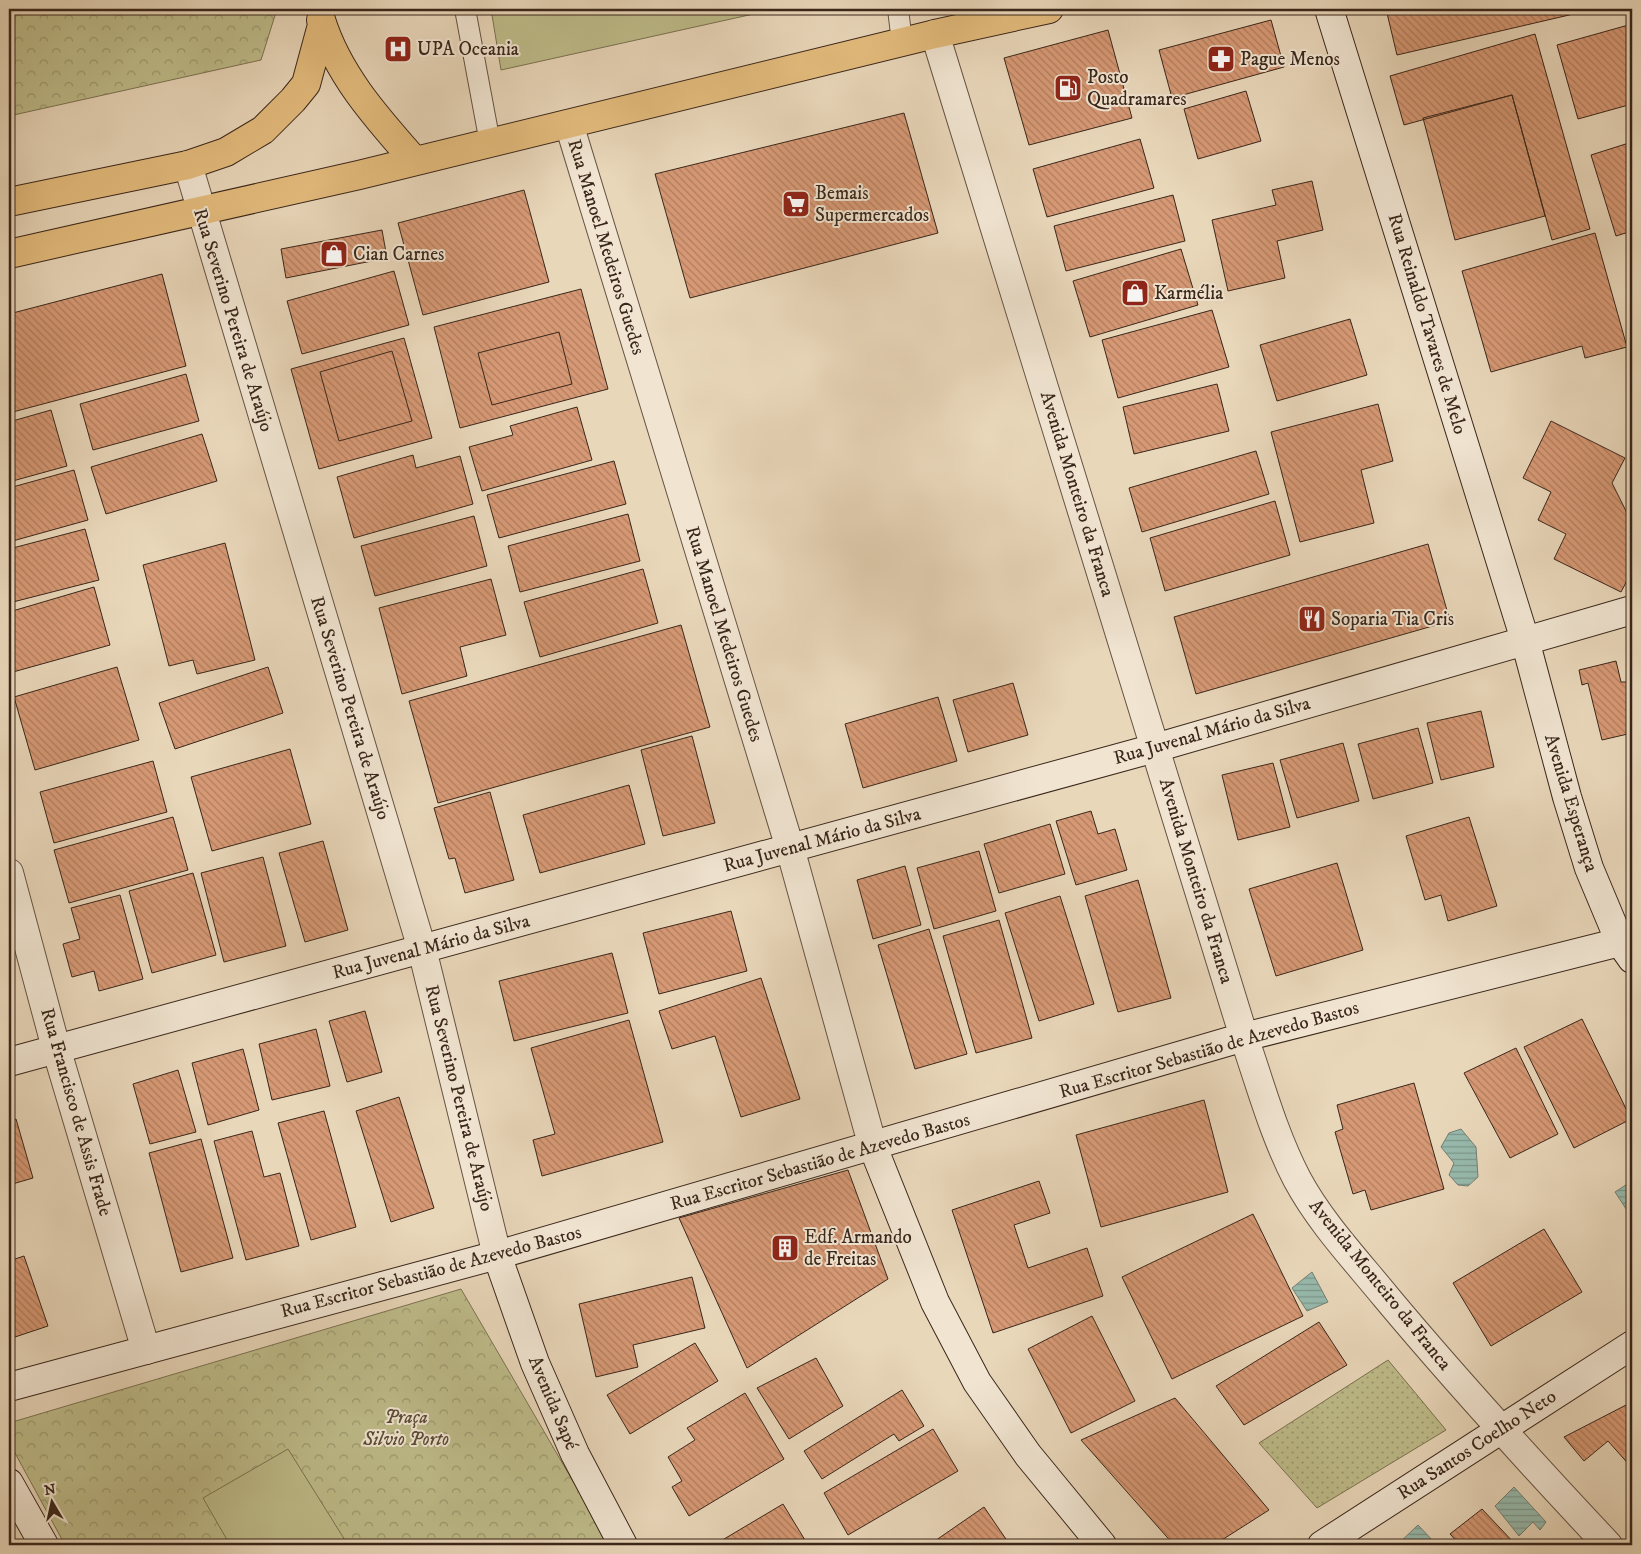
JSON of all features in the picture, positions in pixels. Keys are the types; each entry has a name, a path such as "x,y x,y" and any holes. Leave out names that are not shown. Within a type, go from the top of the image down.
{"main road":[{"path":"9,254 359,176 414,160 935,34 991,15 1049,9"},
{"name":"Rua Reinaldo Tavares de Melo","path":"1329,9 1525,640"},
{"path":"320,17 357,93 414,160"},
{"path":"9,202 188,165 226,152 262,130 293,100 306,84 320,17"},
{"name":"Avenida Monteiro da Franca","path":"935,34 1244,1038 1278,1134 1297,1179 1327,1225 1389,1300 1500,1429 1608,1545"},
{"name":"Rua Manoel Medeiros Guedes","path":"569,124 790,848 873,1147 935,1302 977,1382 1028,1455 1102,1545"},
{"name":"Rua Severino Pereira de Araújo","path":"188,165 422,949 497,1255"},
{"name":"Rua Juvenal Mário da Silva","path":"9,1062 1155,748 1632,610"},
{"name":"Avenida Esperança","path":"1525,640 1570,806 1589,868 1628,947"},
{"name":"Rua Francisco de Assis Frade","path":"9,873 56,1048 146,1350"},
{"name":"Rua Escritor Sebastião de Azevedo Bastos","path":"9,1387 497,1255 1244,1038 1628,947"},
{"name":"Avenida Sapé","path":"497,1255 535,1363 571,1445 623,1545"},
{"name":"Rua Santos Coelho Neto","path":"1322,1545 1632,1345"},
{"path":"9,1483 44,1545"}],"lane":[{"path":"465,9 490,143"},
{"path":"898,9 902,42"}],"green space":[{"path":"9,9 277,9 261,60 9,116"},
{"path":"491,9 776,9 501,70"},
{"name":"Praça Silvio Porto","path":"461,1289 574,1483 630,1545 65,1545 9,1442 9,1423"},
{"path":"1388,1360 1446,1430 1317,1508 1259,1443"},
{"path":"288,1449 348,1545 230,1545 203,1498"}],"shaded area":[{"path":"1461,1129 1476,1147 1478,1177 1468,1186 1458,1185 1449,1175 1454,1163 1441,1147 1449,1133"},
{"path":"1632,1181 1632,1218 1615,1192"},
{"path":"1312,1272 1328,1302 1307,1311 1292,1288"},
{"path":"1514,1487 1546,1522 1540,1530 1533,1522 1519,1536 1495,1506"},
{"path":"1418,1525 1434,1542 1430,1545 1397,1545"}],"building":[{"path":"1386,9 1595,9 1397,55"},
{"name":"Pague Menos","path":"1271,20 1284,67 1172,98 1159,50"},
{"path":"1632,24 1632,104 1578,119 1557,45"},
{"name":"Posto Quadramares","path":"1108,30 1132,118 1029,145 1004,58"},
{"path":"1535,34 1590,229 1552,240 1512,95 1404,125 1390,76"},
{"path":"1246,91 1261,141 1198,159 1184,109"},
{"path":"1512,95 1545,216 1455,240 1423,118"},
{"name":"Bemais Supermercados","path":"904,113 938,233 690,298 655,174"},
{"path":"1140,139 1154,188 1047,217 1033,169"},
{"path":"1632,142 1632,231 1616,236 1591,155"},
{"path":"1312,181 1323,230 1277,241 1285,278 1228,291 1212,220 1276,205 1272,190"},
{"path":"524,190 549,282 423,315 398,223"},
{"path":"1173,195 1185,241 1066,271 1054,226"},
{"name":"Cian Carnes","path":"382,230 387,258 286,278 281,249"},
{"path":"1595,233 1627,347 1585,358 1582,346 1491,372 1462,271"},
{"name":"Karmélia","path":"1181,249 1198,305 1090,337 1073,281"},
{"path":"394,271 409,325 302,354 287,301"},
{"path":"162,274 186,366 9,413 9,314"},
{"path":"581,289 608,389 460,428 434,327"},
{"path":"1212,310 1229,367 1118,398 1102,340"},
{"path":"1350,319 1367,375 1277,401 1260,345"},
{"path":"559,332 572,384 492,405 478,353"},
{"path":"404,338 432,438 319,469 291,369"},
{"path":"392,351 412,421 339,441 320,372"},
{"path":"186,374 199,421 93,450 80,404"},
{"path":"1217,384 1229,431 1134,454 1123,407"},
{"path":"1378,404 1393,461 1361,470 1374,523 1300,542 1271,432"},
{"path":"577,407 592,460 482,491 469,447 513,435 510,426"},
{"path":"51,410 67,466 9,482 9,422"},
{"path":"1551,421 1625,458 1612,483 1632,523 1632,571 1621,592 1554,559 1566,534 1538,520 1551,492 1523,478"},
{"path":"202,434 217,481 106,514 91,467"},
{"path":"1256,451 1269,494 1142,532 1129,488"},
{"path":"413,455 416,468 460,456 473,504 354,538 337,477"},
{"path":"614,461 626,504 499,538 487,495"},
{"path":"74,470 88,520 9,542 9,488"},
{"path":"1275,501 1290,555 1165,591 1150,538"},
{"path":"628,514 640,561 520,592 508,546"},
{"path":"474,516 487,566 375,596 361,546"},
{"path":"85,529 99,580 9,603 9,549"},
{"path":"225,543 255,660 197,674 193,660 169,666 143,565"},
{"name":"Soparia Tia Cris","path":"1428,544 1450,621 1196,694 1174,617"},
{"path":"643,569 658,623 540,657 524,602"},
{"path":"491,579 506,635 460,647 467,676 402,694 379,608"},
{"path":"94,587 110,645 13,672 9,657 9,612"},
{"path":"681,625 710,727 438,803 409,701"},
{"path":"1616,661 1621,682 1632,682 1632,733 1602,740 1588,683 1582,685 1579,670"},
{"path":"117,667 139,740 35,770 14,697"},
{"path":"268,667 283,713 175,749 159,703"},
{"path":"1013,683 1028,735 968,752 953,700"},
{"path":"938,697 957,761 863,788 845,724"},
{"path":"1481,711 1494,767 1441,780 1427,723"},
{"path":"1418,728 1433,783 1373,799 1358,744"},
{"path":"692,736 715,823 663,836 641,750"},
{"path":"1343,743 1359,801 1297,818 1280,760"},
{"path":"290,749 311,824 212,851 191,777"},
{"path":"153,761 167,812 54,843 40,792"},
{"path":"1273,763 1290,827 1238,840 1222,775"},
{"path":"629,785 645,844 540,873 523,815"},
{"path":"490,792 514,880 465,893 455,858 449,859 434,808"},
{"path":"1091,811 1098,834 1115,829 1127,870 1076,885 1056,821"},
{"path":"173,817 188,870 69,903 54,850"},
{"path":"1469,817 1497,906 1448,921 1441,895 1425,900 1406,836"},
{"path":"1050,824 1065,874 999,893 984,844"},
{"path":"323,841 348,930 305,942 279,853"},
{"path":"979,851 996,911 934,929 917,868"},
{"path":"263,857 286,946 224,962 201,873"},
{"path":"1337,863 1363,950 1276,976 1249,889"},
{"path":"905,866 921,925 873,939 857,880"},
{"path":"193,873 216,955 152,973 129,891"},
{"path":"1138,880 1171,998 1118,1012 1085,896"},
{"path":"120,895 143,979 99,991 94,971 72,977 63,944 80,939 71,908"},
{"path":"1060,896 1094,1004 1039,1021 1005,913"},
{"path":"731,911 747,971 659,994 643,933"},
{"path":"999,920 1032,1038 976,1053 943,936"},
{"path":"929,929 967,1054 915,1069 878,945"},
{"path":"612,953 628,1013 514,1041 499,981"},
{"path":"761,978 800,1099 741,1117 715,1036 672,1049 659,1011"},
{"path":"365,1011 382,1072 347,1082 329,1021"},
{"path":"1582,1019 1631,1119 1574,1148 1524,1047"},
{"path":"629,1020 663,1142 542,1176 533,1140 555,1134 531,1048"},
{"path":"316,1029 330,1086 272,1100 259,1044"},
{"path":"1516,1048 1558,1134 1510,1158 1464,1073"},
{"path":"243,1049 259,1110 208,1125 192,1063"},
{"path":"178,1070 196,1132 150,1144 133,1084"},
{"path":"1414,1083 1444,1189 1371,1210 1365,1190 1353,1194 1335,1132 1343,1129 1337,1105"},
{"path":"399,1097 434,1208 391,1222 356,1111"},
{"path":"1204,1100 1228,1192 1101,1227 1076,1135"},
{"path":"324,1111 356,1227 311,1240 278,1123"},
{"path":"16,1119 33,1178 9,1185 9,1122"},
{"path":"252,1131 264,1177 280,1173 299,1246 246,1260 214,1141"},
{"path":"201,1139 233,1258 181,1272 149,1153"},
{"name":"Edf. Armando de Freitas","path":"848,1170 888,1279 747,1368 679,1218"},
{"path":"1039,1181 1050,1213 1014,1225 1028,1268 1087,1248 1103,1296 993,1333 952,1210"},
{"path":"1253,1214 1303,1316 1172,1379 1122,1277"},
{"path":"1544,1229 1582,1292 1491,1346 1453,1283"},
{"path":"24,1256 48,1326 9,1339 9,1261"},
{"path":"692,1277 705,1328 633,1345 638,1367 596,1377 579,1304"},
{"path":"1092,1316 1135,1401 1071,1433 1028,1349"},
{"path":"1319,1322 1347,1365 1244,1425 1216,1386"},
{"path":"695,1343 718,1381 630,1434 607,1395"},
{"path":"816,1358 843,1406 789,1439 757,1388"},
{"path":"902,1390 924,1426 899,1441 894,1434 822,1479 804,1451"},
{"path":"745,1393 784,1459 689,1516 672,1487 682,1481 668,1457 695,1440 687,1428"},
{"path":"1175,1398 1269,1510 1214,1545 1174,1545 1081,1440"},
{"path":"1628,1404 1632,1409 1632,1468 1608,1441 1584,1461 1564,1437"},
{"path":"933,1429 958,1471 848,1535 824,1493"},
{"path":"783,1504 808,1545 714,1545"},
{"path":"984,1507 1010,1545 929,1545"},
{"path":"1482,1509 1516,1545 1460,1545 1450,1534"}],"place":[{"name":"UPA Oceania","path":"398,49"},
{"name":"Pague Menos","path":"1221,59"},
{"name":"Posto Quadramares","path":"1068,88"},
{"name":"Bemais Supermercados","path":"796,204"},
{"name":"Cian Carnes","path":"334,254"},
{"name":"Karmélia","path":"1135,293"},
{"name":"Soparia Tia Cris","path":"1312,619"},
{"name":"Edf. Armando de Freitas","path":"785,1248"}]}
